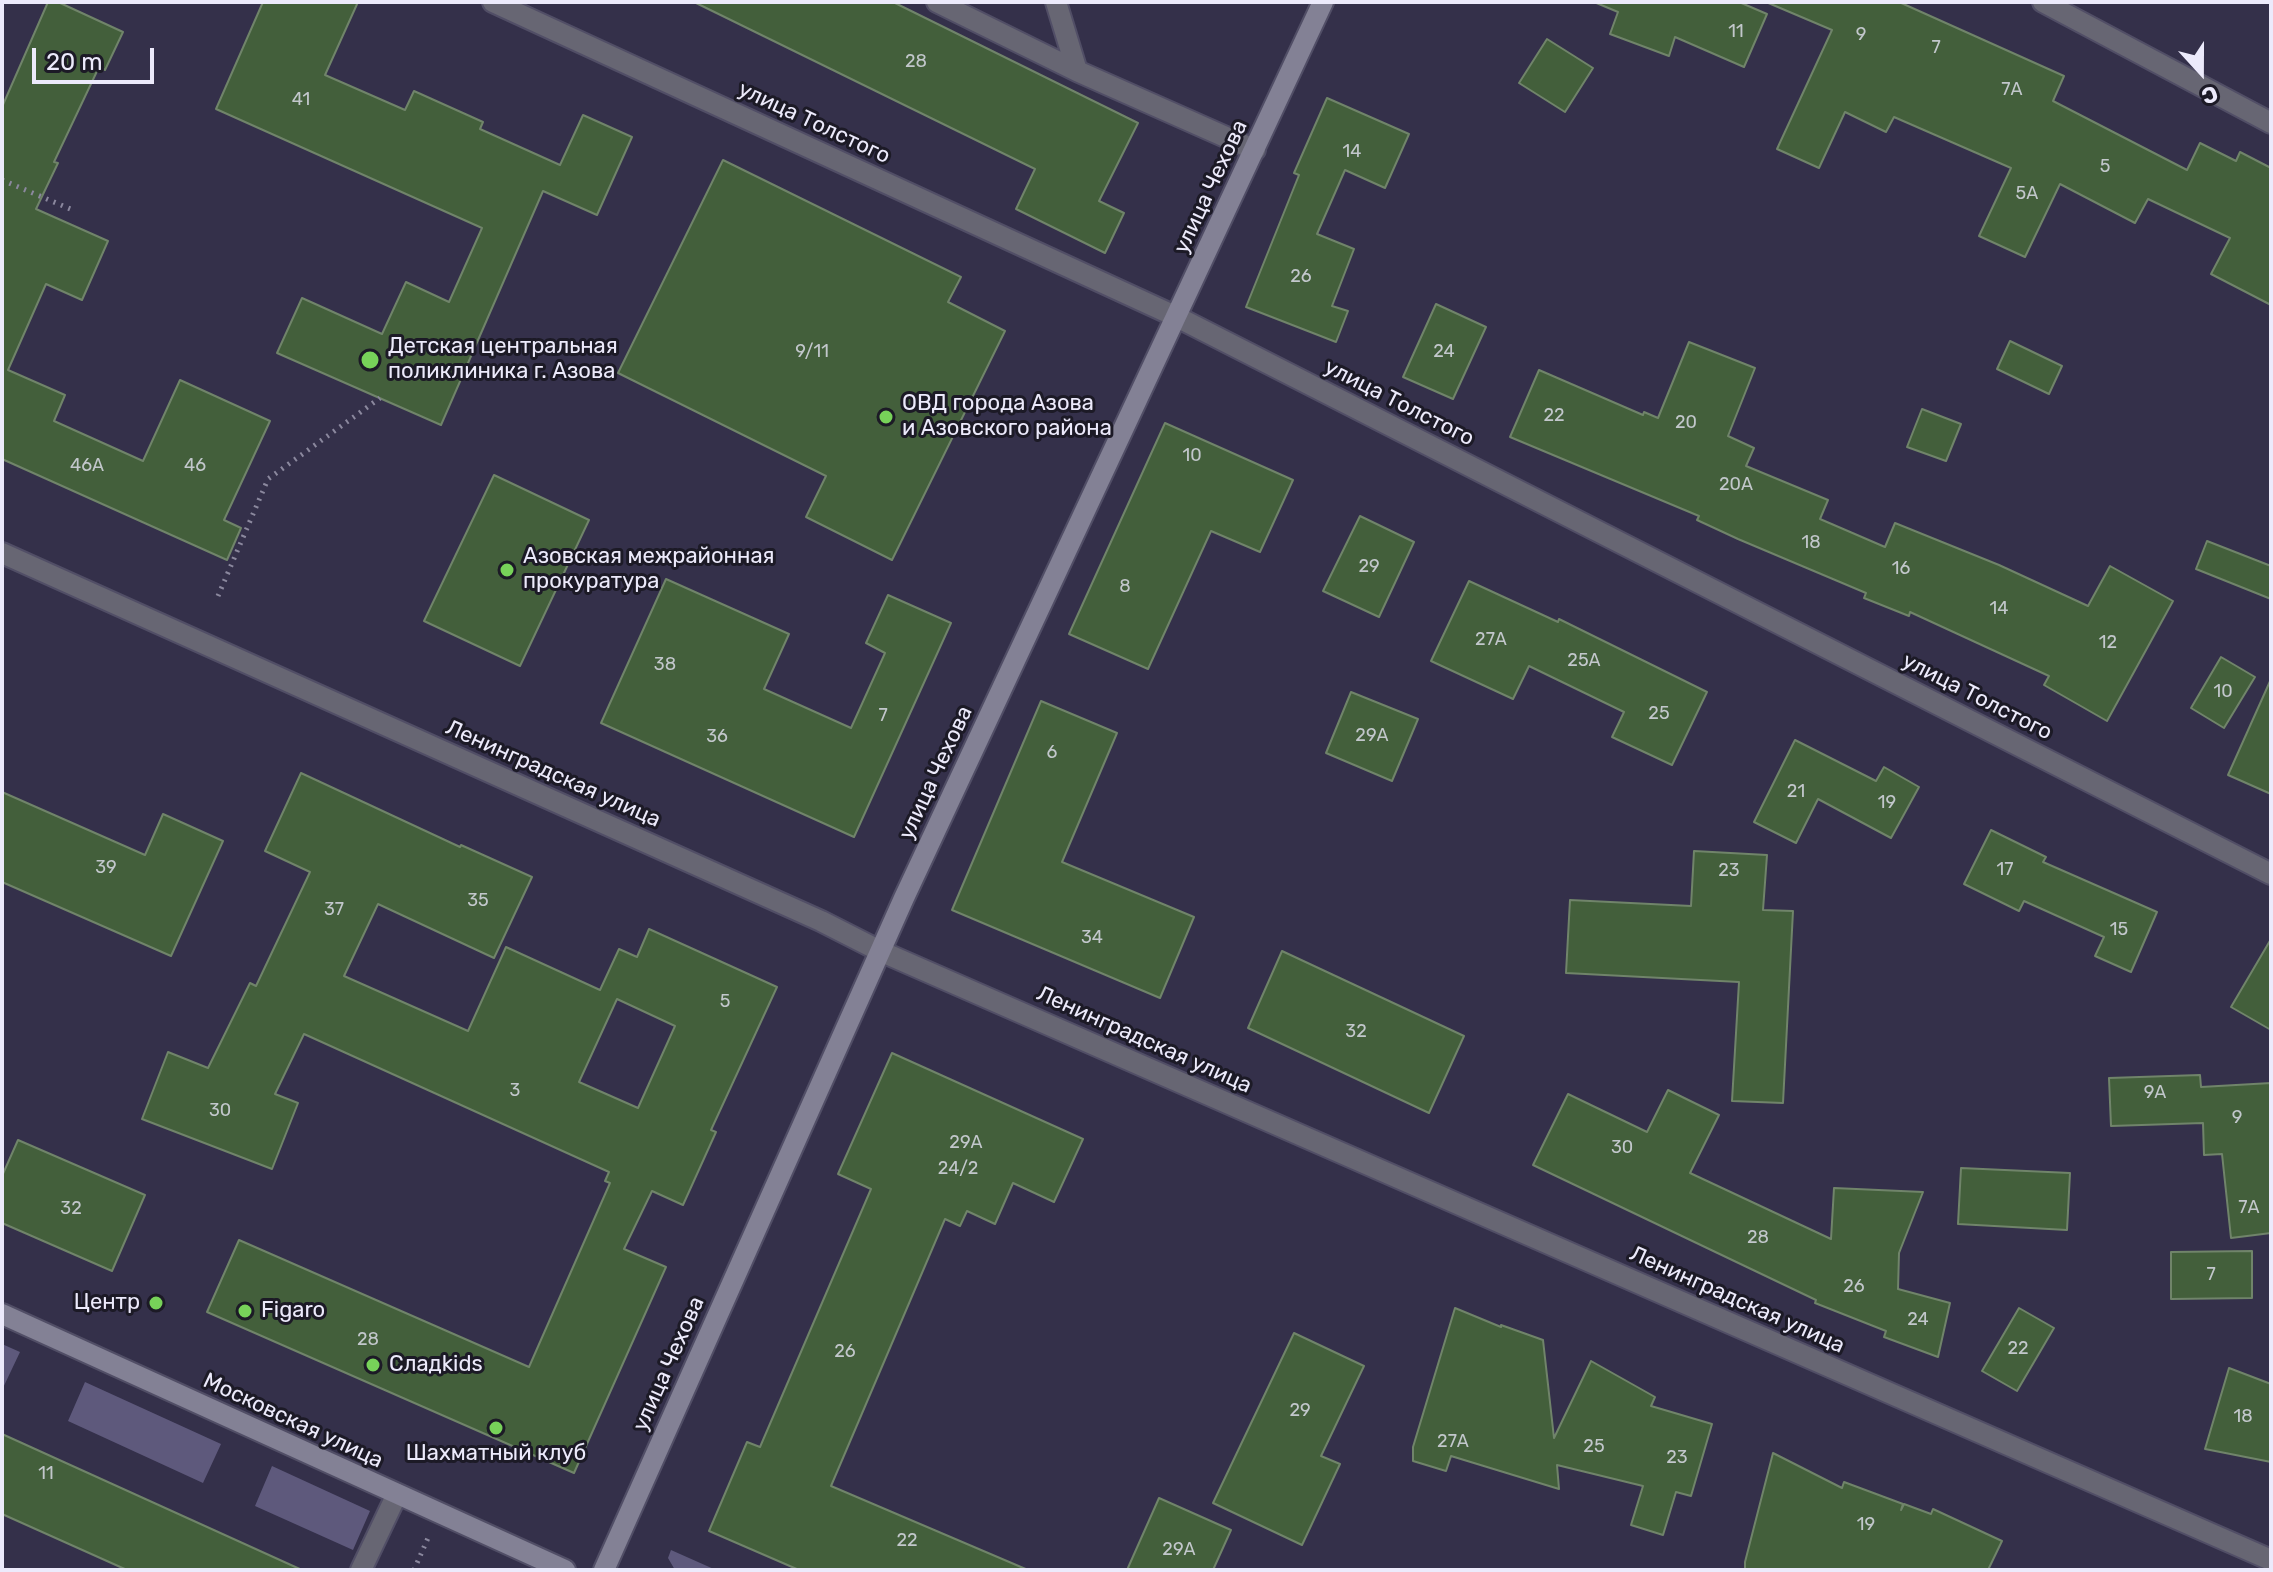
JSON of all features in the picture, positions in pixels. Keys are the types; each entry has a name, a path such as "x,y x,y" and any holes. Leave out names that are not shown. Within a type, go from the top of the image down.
{"main road":[{"name":"улица Чехова","path":"604,1570 880,951 1323,2"},
{"name":"Московская улица","path":"2,1314 565,1570"}],"street":[{"name":"улица Толстого","path":"493,2 1177,317 2271,874"},
{"path":"937,2 1077,71 1255,150"},
{"path":"1056,2 1077,71"},
{"path":"2045,2 2271,123"},
{"name":"Ленинградская улица","path":"2,553 821,921 880,951 2270,1560"},
{"path":"361,1570 397,1494"}],"path":[{"path":"2,180 75,211"},
{"path":"218,596 268,479 380,398"}],"shaded area":[{"path":"2,1344 20,1352 2,1390"},
{"path":"85,1382 221,1444 203,1483 68,1421"},
{"path":"272,1466 370,1511 353,1550 255,1506"},
{"path":"671,1550 716,1570 675,1570 668,1558"}],"building":[{"path":"48,2 58,2 123,32 105,70 99,67 54,162 58,163 36,209 108,241 82,300 46,284 8,370 65,395 54,421 143,461 180,380 270,421 224,520 241,528 227,560 2,459 2,107"},
{"path":"263,2 358,2 325,75 405,110 414,91 483,122 480,129 560,165 583,115 632,137 597,215 543,191 441,425 277,353 302,298 382,334 406,282 449,302 482,228 216,109"},
{"path":"694,2 893,2 1138,123 1099,201 1124,213 1105,253 1016,209 1035,169"},
{"path":"1594,2 1739,2 1767,14 1744,67 1675,37 1669,56 1610,34 1618,12"},
{"path":"1766,2 1899,2 2064,76 2053,101 2187,170 2200,143 2236,161 2240,152 2271,168 2271,305 2211,274 2230,238 2148,199 2135,223 2060,184 2025,257 1979,236 2011,168 1894,117 1886,132 1845,112 1819,168 1777,149 1832,30"},
{"path":"1547,39 1593,68 1565,112 1519,83"},
{"path":"1327,98 1409,134 1385,188 1345,170 1317,234 1354,249 1332,306 1348,311 1336,342 1246,307 1299,175 1294,173"},
{"path":"723,160 961,277 948,302 1005,331 892,560 806,517 826,476 618,373"},
{"path":"1436,304 1486,327 1453,399 1403,377"},
{"path":"2010,341 2062,366 2049,394 1997,369"},
{"path":"1689,342 1755,368 1728,436 1754,448 1746,466 1828,500 1820,519 1885,547 1895,523 1999,565 2088,606 2110,566 2173,601 2107,721 2044,685 2049,676 1910,612 1909,616 1864,598 1866,593 1738,539 1697,520 1699,516 1510,437 1539,370 1643,415 1644,412 1658,418"},
{"path":"1922,409 1961,424 1946,461 1907,447"},
{"path":"1165,423 1293,480 1260,552 1211,531 1148,669 1069,634"},
{"name":"Азовская межрайонная прокуратура","path":"494,475 589,520 520,666 424,621"},
{"path":"1360,516 1414,542 1379,617 1323,591"},
{"path":"2207,541 2271,566 2271,599 2196,569"},
{"path":"666,579 789,634 764,689 851,728 885,653 866,643 888,595 951,623 854,837 601,723"},
{"path":"1469,581 1558,622 1559,619 1707,692 1672,765 1612,737 1624,712 1529,666 1513,699 1431,661"},
{"path":"2221,657 2255,677 2224,728 2191,708"},
{"path":"2271,679 2271,794 2228,775"},
{"path":"1351,692 1418,719 1392,781 1326,753"},
{"path":"1041,701 1117,733 1062,862 1194,917 1160,998 952,910"},
{"path":"1795,740 1876,781 1884,767 1919,787 1891,838 1818,799 1796,843 1754,822"},
{"path":"301,773 532,877 494,958 378,904 344,976 468,1031 506,947 600,990 619,949 637,957 649,929 777,987 711,1130 716,1132 683,1205 652,1191 624,1249 666,1267 574,1473 207,1312 239,1240 529,1367 610,1183 605,1181 609,1172 304,1034 275,1094 298,1103 272,1169 142,1119 168,1052 208,1068 250,983 256,986 310,872 265,851","holes":["617,999 675,1026 638,1108 579,1082"]},
{"path":"2,792 145,855 163,814 223,841 171,956 2,882"},
{"path":"1991,830 2046,857 2043,862 2157,912 2131,972 2095,956 2104,937 2024,901 2019,911 1964,884"},
{"path":"1694,851 1767,855 1763,910 1793,911 1783,1103 1732,1101 1739,982 1566,973 1570,900 1691,906"},
{"path":"2271,939 2271,1030 2231,1007"},
{"path":"1282,951 1464,1036 1429,1113 1248,1028"},
{"path":"892,1053 1083,1139 1054,1202 1013,1183 995,1224 967,1211 960,1226 945,1219 831,1486 1028,1570 799,1570 709,1531 747,1442 760,1447 871,1189 838,1174"},
{"path":"2200,1075 2201,1087 2271,1083 2271,1233 2231,1238 2222,1154 2204,1155 2203,1123 2111,1126 2109,1078"},
{"path":"1668,1090 1719,1115 1690,1173 1831,1239 1834,1188 1923,1192 1899,1253 1898,1289 1950,1303 1938,1357 1884,1337 1886,1331 1815,1303 1816,1300 1533,1165 1568,1094 1647,1132"},
{"path":"18,1140 145,1195 112,1271 2,1223 2,1176"},
{"path":"1961,1168 2070,1173 2067,1230 1958,1224"},
{"path":"2252,1251 2252,1298 2171,1299 2171,1252"},
{"path":"1455,1308 1543,1340 1554,1438 1591,1361 1655,1397 1651,1406 1712,1424 1691,1496 1676,1492 1663,1535 1631,1525 1643,1486 1557,1465 1559,1489 1451,1456 1446,1471 1413,1461 1413,1447"},
{"path":"2019,1308 2054,1328 2017,1391 1982,1371"},
{"path":"1294,1333 1364,1366 1321,1456 1340,1464 1302,1545 1213,1503"},
{"path":"2229,1368 2271,1384 2271,1462 2205,1449"},
{"path":"2,1434 302,1570 127,1570 2,1514"},
{"path":"1773,1453 1842,1488 1844,1482 1903,1504 1901,1510 1904,1504 1931,1514 1933,1509 2002,1541 1988,1570 1745,1570"},
{"path":"1159,1498 1231,1530 1213,1570 1127,1570"}],"place":[{"name":"Детская центральная поликлиника г. Азова","path":"370,360"},
{"name":"ОВД города Азова и Азовского района","path":"886,417"},
{"name":"Азовская межрайонная прокуратура","path":"507,570"},
{"name":"Центр","path":"156,1303"},
{"name":"Figaro","path":"245,1311"},
{"name":"Сладkids","path":"373,1365"},
{"name":"Шахматный клуб","path":"496,1428"}]}
